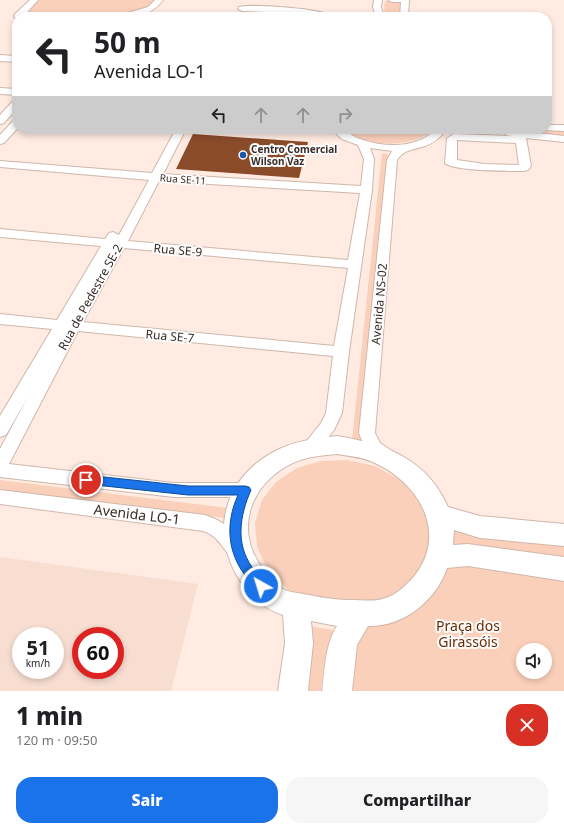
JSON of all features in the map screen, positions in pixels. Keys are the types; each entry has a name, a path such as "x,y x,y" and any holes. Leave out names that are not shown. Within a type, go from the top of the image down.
{"main road":[{"path":"337,445 363,449 388,458 406,469 420,482 432,498 439,515 443,536 440,557 429,580 411,598 386,612 361,613 332,614 279,601 261,586 247,570 238,551 235,530 237,509 245,490 257,475 273,462 291,453 311,447 337,445"},
{"path":"439,515 480,527 564,535"},
{"path":"440,557 468,555 564,570"},
{"path":"293,691 299,643 299,631 295,605"},
{"path":"337,691 344,641 361,613"}],"street":[{"path":"21,12 34,0"},
{"path":"141,12 151,9 159,0"},
{"path":"240,12 247,0"},
{"path":"378,0 377,7 378,12"},
{"path":"392,0 405,0 404,12"},
{"path":"242,9 292,12"},
{"path":"0,58 12,59"},
{"path":"0,91 12,92"},
{"path":"0,101 12,102"},
{"path":"0,121 12,108"},
{"path":"0,141 12,128"},
{"path":"552,128 564,128"},
{"name":"Rua de Pedestre SE-2","path":"152,177 170,134"},
{"name":"Rua de Pedestre SE-2","path":"0,431 67,326 152,177 179,134"},
{"path":"343,134 350,139 363,144 384,147 406,147 432,140 438,134"},
{"path":"500,134 520,137"},
{"path":"520,137 524,168 485,167 452,163 452,138 454,137 520,137 564,140"},
{"path":"311,447 328,426 334,413 341,352 366,190 369,159 363,144"},
{"name":"Avenida NS-02","path":"388,458 373,447 367,433 392,160 397,152 406,147"},
{"name":"Rua SE-11","path":"0,164 152,177 366,190"},
{"name":"Rua SE-9","path":"0,225 117,239 355,260"},
{"name":"Rua SE-9","path":"0,233 117,239"},
{"name":"Rua SE-7","path":"0,319 341,352"},
{"name":"Rua de Pedestre SE-2","path":"0,465 67,326"},
{"path":"0,470 174,490 245,490"},
{"name":"Avenida LO-1","path":"0,497 205,523 220,530 238,551"}],"shaded area":[{"path":"0,557 198,584 171,691 0,691"}],"green space":[{"path":"34,0 159,0 140,12 23,12"},
{"path":"385,1 402,2 401,12 385,12"},
{"path":"552,130 564,130 564,137 531,134 552,134"},
{"path":"352,134 427,134 415,140 390,144 377,143"},
{"path":"382,153 388,154 360,442 352,441"},
{"path":"347,460 375,466 399,479 419,498 431,521 432,547 423,572 404,593 376,606 315,604 288,590 268,570 257,547 255,523 262,500 276,482 297,468 321,461"},
{"path":"0,480 236,509 233,519 0,490"},
{"path":"447,530 564,544 564,557 450,543"},
{"name":"Praça dos Girassóis","path":"452,564 564,577 564,691 350,691 354,650 364,628"},
{"path":"309,626 334,630 326,652 321,691 307,691 311,650"}],"building":[{"name":"Centro Comercial Wilson Vaz","path":"193,134 308,142 299,178 176,169"}],"place":[{"name":"Centro Comercial Wilson Vaz","path":"243,155"}],"route":[{"path":"86,480 174,490 245,490 237,509 235,530 238,551 247,570 261,586"}]}
